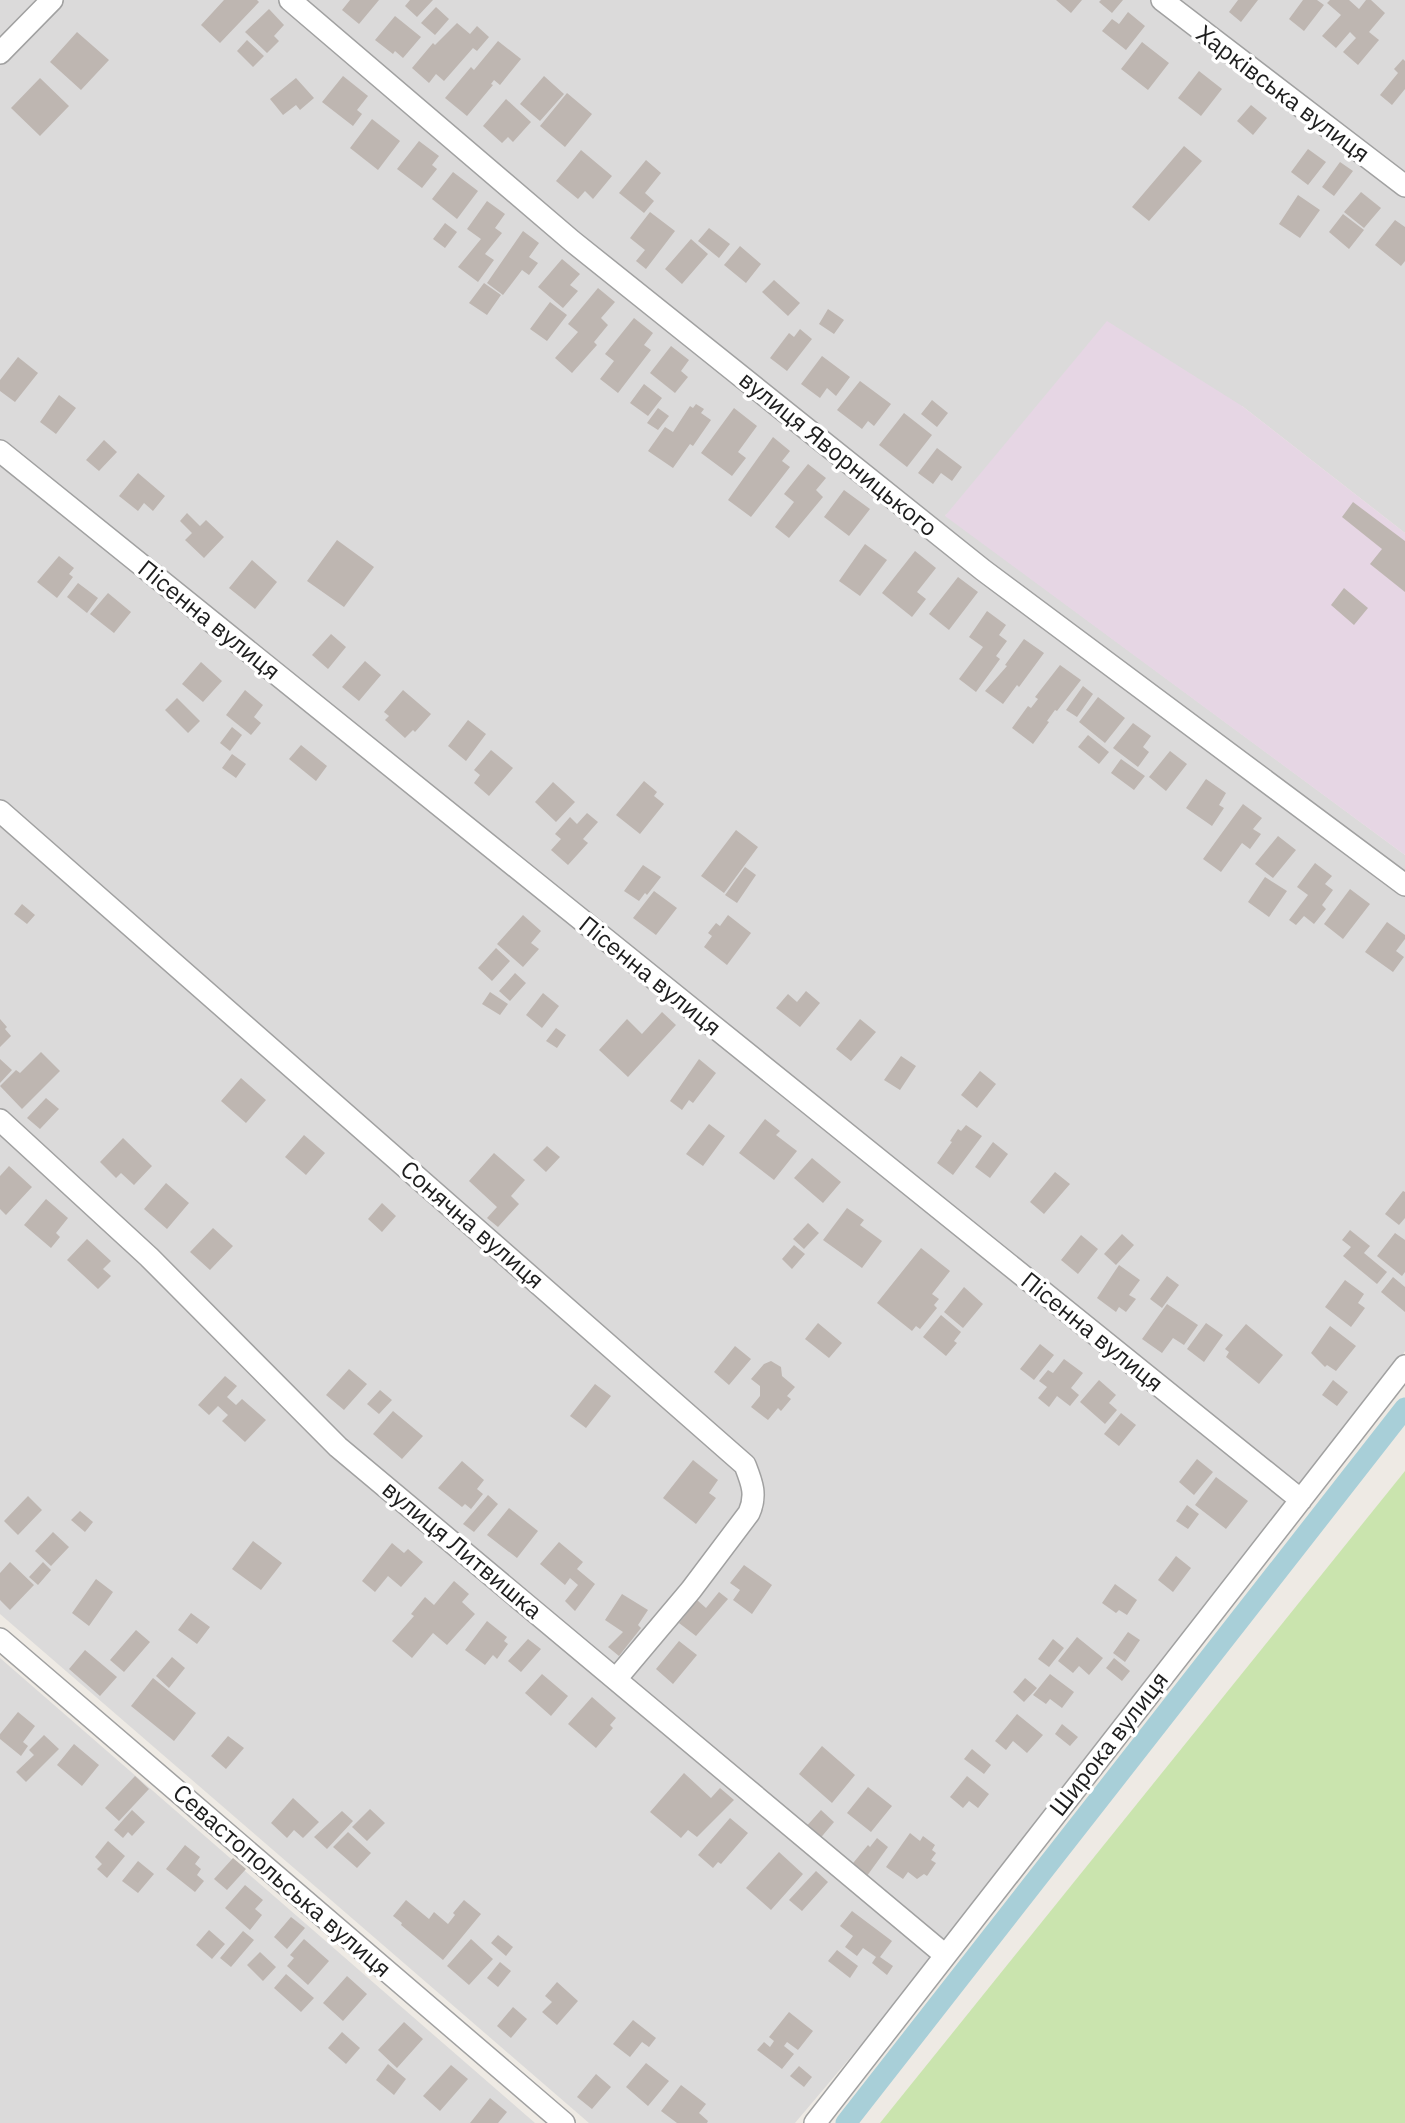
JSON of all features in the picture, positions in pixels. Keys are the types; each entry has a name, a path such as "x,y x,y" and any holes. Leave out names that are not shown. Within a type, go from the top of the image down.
{"street":[{"path":"0,54 52,0"},
{"name":"вулиця Яворницького","path":"290,0 572,241 983,570 1405,885"},
{"name":"Харківська вулиця","path":"1162,0 1405,186"},
{"name":"Пісенна вулиця","path":"0,451 1301,1500"},
{"name":"Сонячна вулиця","path":"0,811 745,1465 754,1486 754,1500 748,1513 691,1590 616,1678"},
{"name":"вулиця Литвишка","path":"0,1121 149,1257 338,1447 945,1955"},
{"name":"Широка вулиця","path":"815,2123 1405,1366"},
{"name":"Севастопольська вулиця","path":"0,1639 564,2123"}],"shaded area":[{"path":"0,0 1405,0 1405,533 1242,406 945,515 1405,855 1405,1351 1329,1480 1185,1661 795,2123 589,2123 0,1614"},
{"path":"1107,321 1242,406 1405,533 1405,855 945,516"},
{"path":"0,1658 535,2123 0,2123"}],"green space":[{"path":"1405,1471 1405,2123 880,2123"}],"building":[{"path":"224,0 259,2 220,43 201,25"},
{"path":"350,0 379,0 359,24 342,10"},
{"path":"410,0 433,0 417,17 405,6"},
{"path":"1056,0 1082,0 1071,13"},
{"path":"1123,0 1112,13 1099,2"},
{"path":"1238,0 1258,0 1241,22 1229,12"},
{"path":"1303,0 1317,0 1324,5 1304,31 1289,19"},
{"path":"1330,0 1349,0 1359,9 1366,0 1371,0 1385,13 1369,32 1379,40 1358,65 1343,52 1356,38 1350,32 1336,48 1322,36 1341,15 1327,3"},
{"path":"436,7 449,19 435,35 421,23"},
{"path":"269,9 284,25 274,36 279,41 267,53 245,32"},
{"path":"1128,12 1145,26 1126,50 1102,31 1112,19 1119,24"},
{"path":"395,16 421,37 403,58 375,40"},
{"path":"457,23 470,34 477,26 489,37 477,51 473,48 444,81 436,74 429,83 412,68 433,43 435,45"},
{"path":"77,32 109,60 81,90 50,62"},
{"path":"247,40 264,56 253,67 237,51"},
{"path":"498,41 521,59 500,85 494,80 491,84 493,85 467,116 445,98 471,67 474,70"},
{"path":"1142,42 1169,63 1148,90 1121,69"},
{"path":"1403,59 1405,89 1392,105 1380,95 1398,73 1394,69"},
{"path":"1199,71 1222,89 1201,116 1178,98"},
{"path":"343,76 368,96 357,110 362,114 353,126 322,102"},
{"path":"544,76 564,94 540,121 520,104"},
{"path":"40,78 69,106 40,136 11,108"},
{"path":"296,78 314,98 300,110 296,105 283,115 270,99"},
{"path":"567,93 592,114 565,147 540,126"},
{"path":"506,99 531,122 513,142 508,137 502,143 483,126"},
{"path":"1251,105 1267,118 1253,135 1237,121"},
{"path":"372,119 400,141 378,170 350,148"},
{"path":"419,141 439,156 432,165 437,169 422,188 397,169"},
{"path":"1184,146 1202,161 1149,221 1132,207"},
{"path":"1308,149 1326,162 1308,185 1291,172"},
{"path":"581,150 612,176 593,199 585,191 578,199 556,181"},
{"path":"646,160 661,173 645,193 654,201 644,213 619,193"},
{"path":"1340,162 1353,171 1334,196 1322,187"},
{"path":"453,172 478,191 457,219 432,199"},
{"path":"1361,192 1381,208 1364,228 1344,212"},
{"path":"1298,195 1320,210 1300,238 1279,224"},
{"path":"487,201 505,214 495,228 502,233 485,254 494,260 478,282 458,267 481,239 467,229"},
{"path":"650,212 675,231 646,269 636,261 645,250 630,238"},
{"path":"1343,214 1364,230 1349,249 1329,232"},
{"path":"1395,220 1405,227 1405,261 1401,266 1375,245"},
{"path":"445,223 457,232 445,248 433,239"},
{"path":"709,228 730,244 719,258 698,241"},
{"path":"523,231 539,243 529,257 538,263 529,275 522,270 503,295 487,283"},
{"path":"691,239 708,254 682,284 665,269"},
{"path":"740,246 761,264 746,283 724,265"},
{"path":"562,259 580,274 570,285 578,291 563,308 538,287"},
{"path":"774,280 800,303 788,316 762,292"},
{"path":"484,283 501,295 487,315 469,303"},
{"path":"598,288 615,302 601,318 608,325 594,342 597,345 572,373 555,358 578,332 568,324"},
{"path":"550,302 567,315 547,341 530,329"},
{"path":"828,309 844,320 834,334 819,324"},
{"path":"634,318 653,333 644,345 651,350 618,393 600,379 614,361 605,354"},
{"path":"800,329 812,339 787,371 770,358 789,333 794,337"},
{"path":"671,346 689,360 681,371 688,377 675,393 650,373"},
{"path":"822,356 850,377 836,396 827,388 820,398 801,384"},
{"path":"18,357 38,373 15,402 0,391 0,380"},
{"path":"860,381 891,404 874,426 868,421 862,429 837,410"},
{"path":"644,384 662,398 648,416 630,403"},
{"path":"59,395 76,408 56,434 40,422"},
{"path":"932,400 948,413 937,427 921,414"},
{"path":"696,404 704,409 701,413 711,420 673,468 648,451 665,427 673,432 690,406 693,408"},
{"path":"658,408 669,416 658,430 647,423"},
{"path":"734,408 757,426 738,452 746,458 732,476 701,453"},
{"path":"904,413 932,435 907,467 879,445"},
{"path":"773,437 790,451 782,461 790,467 751,517 728,500"},
{"path":"104,440 117,452 99,471 86,460"},
{"path":"937,448 962,467 952,481 941,473 933,484 918,473"},
{"path":"808,464 826,478 816,490 823,497 789,538 775,527 794,502 784,494"},
{"path":"138,473 165,496 153,511 144,503 138,511 119,496"},
{"path":"844,490 870,509 849,536 824,517"},
{"path":"1353,502 1405,541 1405,592 1370,564 1382,549 1342,517"},
{"path":"187,513 200,526 206,520 224,537 204,558 185,540 192,533 180,521"},
{"path":"337,540 374,567 344,607 307,581"},
{"path":"865,544 887,560 860,596 839,581"},
{"path":"915,551 936,568 917,592 926,599 912,617 882,593"},
{"path":"59,556 74,568 69,574 73,577 57,598 37,582"},
{"path":"252,560 277,582 255,609 229,588"},
{"path":"958,577 978,592 949,630 929,614"},
{"path":"78,583 98,598 87,613 67,597"},
{"path":"1344,588 1368,608 1354,625 1331,605"},
{"path":"108,593 131,612 114,633 90,614"},
{"path":"987,611 1006,625 999,635 1007,641 996,656 1000,659 976,692 959,679 983,647 969,637"},
{"path":"331,634 346,647 328,669 312,655"},
{"path":"1024,639 1044,653 1003,704 985,691 1007,666 1005,665"},
{"path":"365,661 381,675 359,701 342,687"},
{"path":"201,662 222,681 203,702 182,684"},
{"path":"1060,665 1081,680 1057,711 1055,710 1033,744 1012,728 1028,706 1031,708 1038,699 1035,697"},
{"path":"1083,686 1093,694 1077,717 1066,710"},
{"path":"245,690 263,705 254,717 261,723 251,735 226,715"},
{"path":"403,690 431,714 415,732 413,730 405,738 385,720 389,716 384,712"},
{"path":"1098,697 1125,718 1105,743 1079,722"},
{"path":"177,698 200,721 188,733 165,710"},
{"path":"468,720 486,734 466,761 448,746"},
{"path":"1133,723 1151,736 1143,747 1149,752 1138,767 1113,748"},
{"path":"232,727 242,735 230,751 220,743"},
{"path":"1088,735 1109,752 1099,764 1078,747"},
{"path":"301,745 327,766 316,781 289,759"},
{"path":"491,750 513,768 489,796 474,783 480,775 474,770"},
{"path":"1170,751 1187,764 1166,791 1149,777"},
{"path":"232,754 246,764 236,778 222,768"},
{"path":"1121,759 1145,776 1134,790 1111,773"},
{"path":"1206,779 1226,793 1219,805 1224,808 1212,826 1186,808"},
{"path":"644,781 657,792 654,796 664,804 640,834 616,815"},
{"path":"553,782 575,802 556,822 535,802"},
{"path":"1243,804 1262,818 1253,829 1261,834 1250,849 1242,843 1221,872 1203,859"},
{"path":"587,813 598,822 583,839 588,843 568,865 551,850 561,839 555,834 570,817 577,824"},
{"path":"736,830 758,847 724,893 701,876"},
{"path":"1278,836 1296,850 1273,878 1255,864"},
{"path":"1315,863 1332,876 1325,884 1333,890 1322,905 1326,909 1314,924 1304,916 1296,925 1289,920 1308,895 1297,887"},
{"path":"643,865 661,877 639,901 624,891"},
{"path":"745,867 756,875 737,903 725,895"},
{"path":"1265,877 1287,891 1269,917 1248,902"},
{"path":"1350,889 1370,904 1343,939 1324,924"},
{"path":"654,891 677,908 656,935 633,918"},
{"path":"22,904 35,915 27,924 14,914"},
{"path":"523,915 541,931 531,943 539,949 523,967 497,944"},
{"path":"728,915 751,933 727,965 704,947 712,936 708,933 716,923 720,926"},
{"path":"1387,922 1405,935 1396,951 1404,957 1393,972 1365,952"},
{"path":"496,948 510,961 492,981 478,968"},
{"path":"515,973 526,983 510,1001 499,991"},
{"path":"806,991 820,1003 800,1027 776,1008 788,994 797,1002"},
{"path":"490,992 508,1004 500,1015 482,1004"},
{"path":"543,993 559,1006 542,1028 526,1015"},
{"path":"662,1012 676,1025 628,1077 599,1050 627,1019 642,1034"},
{"path":"0,1019 11,1036 0,1047"},
{"path":"860,1019 876,1032 851,1061 836,1049"},
{"path":"556,1028 566,1035 557,1048 546,1041"},
{"path":"41,1052 60,1071 22,1109 0,1086 16,1070 20,1073"},
{"path":"901,1056 916,1066 900,1090 884,1080"},
{"path":"0,1059 12,1070 0,1083"},
{"path":"699,1059 716,1073 693,1103 689,1100 682,1110 670,1101"},
{"path":"980,1071 996,1084 977,1108 961,1095"},
{"path":"241,1078 266,1100 246,1123 221,1101"},
{"path":"46,1098 59,1109 40,1129 27,1118"},
{"path":"765,1119 780,1131 776,1135 797,1151 774,1180 739,1153"},
{"path":"709,1124 725,1136 703,1166 686,1154"},
{"path":"966,1125 982,1136 953,1175 937,1163 958,1129 961,1131"},
{"path":"304,1135 325,1153 306,1175 285,1157"},
{"path":"123,1138 152,1166 134,1185 121,1173 116,1178 100,1162"},
{"path":"993,1142 1008,1154 990,1178 975,1167"},
{"path":"547,1146 560,1157 546,1172 533,1160"},
{"path":"494,1153 525,1180 511,1196 519,1204 498,1227 487,1218 497,1207 469,1181"},
{"path":"812,1158 841,1182 823,1203 794,1178"},
{"path":"9,1166 32,1187 6,1215 0,1209 0,1176"},
{"path":"1055,1172 1070,1184 1044,1214 1030,1202"},
{"path":"166,1183 189,1203 167,1229 144,1209"},
{"path":"1403,1191 1405,1218 1399,1225 1385,1214"},
{"path":"46,1199 68,1218 56,1233 60,1237 51,1248 24,1225"},
{"path":"382,1203 396,1216 382,1232 368,1219"},
{"path":"847,1208 864,1220 860,1225 882,1241 862,1268 823,1240"},
{"path":"808,1223 819,1233 804,1249 793,1239"},
{"path":"213,1228 233,1246 210,1270 190,1252"},
{"path":"1350,1230 1370,1246 1364,1253 1387,1272 1377,1284 1343,1256 1351,1247 1342,1240"},
{"path":"1395,1233 1405,1240 1405,1272 1402,1276 1377,1256"},
{"path":"1122,1234 1134,1245 1116,1265 1104,1254"},
{"path":"1081,1235 1098,1249 1078,1274 1061,1260"},
{"path":"87,1239 111,1261 103,1269 111,1276 98,1289 67,1260"},
{"path":"794,1245 805,1254 792,1269 782,1259"},
{"path":"921,1248 950,1271 932,1294 939,1299 934,1305 937,1308 920,1329 916,1326 912,1331 877,1303"},
{"path":"1119,1265 1140,1280 1129,1295 1136,1299 1126,1312 1119,1307 1116,1312 1097,1298"},
{"path":"1167,1276 1179,1285 1162,1308 1150,1299"},
{"path":"1393,1277 1405,1287 1405,1312 1381,1292"},
{"path":"1345,1280 1364,1294 1358,1303 1365,1308 1351,1327 1325,1307"},
{"path":"964,1287 983,1304 963,1328 944,1312"},
{"path":"1167,1304 1198,1325 1184,1345 1173,1338 1162,1353 1142,1339"},
{"path":"941,1315 961,1332 954,1341 957,1343 946,1356 923,1337"},
{"path":"818,1323 842,1343 829,1358 805,1339"},
{"path":"1206,1323 1223,1335 1204,1362 1187,1349"},
{"path":"1246,1324 1283,1355 1259,1384 1226,1357 1229,1352 1225,1349"},
{"path":"1330,1326 1356,1346 1336,1371 1327,1365 1325,1367 1311,1353"},
{"path":"1040,1344 1054,1355 1034,1380 1020,1369"},
{"path":"735,1346 751,1359 729,1385 714,1372"},
{"path":"1064,1359 1083,1373 1071,1388 1079,1395 1070,1406 1057,1396 1049,1407 1038,1398 1047,1387 1039,1381 1048,1370 1053,1373"},
{"path":"771,1361 781,1367 782,1376 795,1387 787,1396 791,1399 781,1411 778,1408 768,1420 751,1407 760,1396 760,1386 751,1379 764,1364"},
{"path":"349,1369 367,1384 344,1410 326,1395"},
{"path":"225,1376 237,1386 227,1397 236,1405 242,1399 266,1420 245,1442 222,1421 228,1415 218,1406 209,1415 198,1405"},
{"path":"1099,1380 1116,1395 1109,1403 1117,1410 1105,1424 1080,1402"},
{"path":"1333,1380 1348,1392 1337,1406 1322,1395"},
{"path":"595,1384 611,1396 586,1428 570,1416"},
{"path":"380,1390 392,1400 379,1414 367,1404"},
{"path":"393,1411 423,1436 402,1459 373,1434"},
{"path":"1121,1413 1136,1425 1119,1446 1104,1434"},
{"path":"1197,1459 1213,1472 1194,1495 1179,1482"},
{"path":"693,1460 718,1480 709,1493 716,1498 696,1524 663,1498"},
{"path":"462,1461 484,1480 477,1489 483,1494 471,1509 465,1504 462,1507 438,1488"},
{"path":"1216,1477 1248,1501 1226,1529 1195,1505"},
{"path":"488,1495 498,1504 474,1532 463,1524"},
{"path":"28,1496 42,1510 18,1535 4,1521"},
{"path":"1187,1505 1199,1514 1188,1529 1176,1521"},
{"path":"509,1508 538,1531 517,1558 487,1535"},
{"path":"80,1511 93,1522 85,1532 71,1520"},
{"path":"53,1532 69,1547 51,1566 35,1551"},
{"path":"253,1541 282,1563 261,1590 232,1569"},
{"path":"559,1542 583,1562 577,1569 595,1584 575,1611 565,1601 578,1585 570,1578 565,1585 540,1564"},
{"path":"392,1543 404,1553 408,1549 423,1562 401,1587 388,1576 375,1592 362,1581"},
{"path":"1176,1556 1191,1568 1173,1592 1158,1580"},
{"path":"10,1562 34,1585 10,1610 0,1600 0,1573"},
{"path":"43,1562 51,1570 38,1585 29,1577"},
{"path":"744,1565 772,1585 752,1614 733,1600 740,1590 730,1583"},
{"path":"96,1579 113,1592 89,1626 72,1613"},
{"path":"454,1581 469,1594 462,1602 475,1614 447,1645 433,1633 412,1658 392,1641 414,1616 411,1614 425,1597 434,1605"},
{"path":"1115,1584 1137,1600 1127,1615 1119,1610 1116,1613 1102,1603"},
{"path":"719,1592 728,1599 696,1636 679,1623 697,1600 706,1608"},
{"path":"622,1594 648,1610 638,1625 641,1628 619,1656 608,1647 623,1632 605,1620"},
{"path":"191,1613 210,1627 197,1644 178,1630"},
{"path":"487,1621 507,1637 504,1641 508,1644 497,1659 493,1655 485,1665 465,1650"},
{"path":"136,1630 150,1642 124,1672 110,1660"},
{"path":"1128,1632 1140,1640 1125,1662 1113,1653"},
{"path":"1077,1637 1103,1658 1089,1675 1079,1666 1073,1673 1058,1661"},
{"path":"528,1639 541,1649 521,1672 508,1661"},
{"path":"1053,1639 1064,1648 1049,1667 1038,1659"},
{"path":"679,1641 697,1655 673,1684 656,1669"},
{"path":"85,1650 117,1677 100,1696 69,1669"},
{"path":"172,1657 185,1668 169,1688 156,1676"},
{"path":"1114,1658 1130,1671 1122,1681 1106,1668"},
{"path":"542,1674 568,1696 551,1716 525,1693"},
{"path":"1050,1674 1074,1692 1062,1708 1050,1699 1046,1704 1033,1695"},
{"path":"153,1678 196,1713 174,1741 131,1706"},
{"path":"1025,1678 1037,1688 1024,1702 1013,1692"},
{"path":"592,1697 616,1718 610,1725 613,1728 596,1748 568,1724"},
{"path":"18,1712 35,1726 23,1742 28,1746 21,1756 0,1739 0,1734"},
{"path":"1017,1714 1043,1735 1027,1753 1013,1741 1006,1750 995,1741"},
{"path":"1062,1724 1078,1737 1070,1746 1055,1734"},
{"path":"44,1735 59,1749 26,1782 16,1772 34,1755 29,1750"},
{"path":"228,1736 244,1748 226,1769 211,1756"},
{"path":"74,1744 99,1765 82,1786 57,1765"},
{"path":"822,1746 855,1775 832,1803 799,1774"},
{"path":"972,1749 991,1765 984,1774 964,1759"},
{"path":"684,1773 711,1798 720,1788 734,1800 697,1837 688,1830 681,1838 650,1812"},
{"path":"135,1776 149,1789 119,1821 105,1808"},
{"path":"967,1776 989,1794 978,1808 969,1801 963,1808 950,1797"},
{"path":"868,1787 892,1806 871,1832 847,1813"},
{"path":"293,1798 319,1822 303,1838 294,1830 287,1838 271,1823"},
{"path":"370,1809 385,1823 367,1841 352,1827"},
{"path":"132,1810 145,1822 132,1836 128,1832 123,1838 114,1830"},
{"path":"821,1810 834,1822 818,1841 804,1829"},
{"path":"342,1811 353,1821 327,1849 314,1837"},
{"path":"730,1818 748,1833 721,1864 718,1862 713,1868 698,1855"},
{"path":"348,1832 371,1853 357,1868 333,1847"},
{"path":"910,1833 920,1841 923,1836 935,1845 932,1850 936,1853 931,1860 936,1863 927,1876 924,1874 917,1879 908,1872 903,1879 886,1867"},
{"path":"877,1838 888,1847 864,1880 849,1868"},
{"path":"108,1841 125,1856 107,1878 97,1869 102,1864 95,1857"},
{"path":"185,1845 200,1857 195,1864 201,1869 197,1875 204,1881 195,1892 166,1869"},
{"path":"779,1852 803,1874 771,1910 746,1888"},
{"path":"233,1858 246,1869 227,1890 214,1879"},
{"path":"138,1861 154,1874 138,1893 122,1881"},
{"path":"816,1871 828,1882 802,1911 789,1900"},
{"path":"245,1885 263,1900 255,1909 262,1915 250,1930 225,1908"},
{"path":"406,1900 429,1919 434,1912 448,1924 464,1900 481,1914 443,1960 393,1916"},
{"path":"852,1911 892,1941 880,1957 893,1966 887,1975 872,1963 876,1957 863,1948 857,1956 845,1947 853,1936 840,1926"},
{"path":"291,1917 305,1928 287,1949 274,1937"},
{"path":"209,1930 225,1944 212,1959 196,1945"},
{"path":"243,1931 254,1940 231,1967 220,1958"},
{"path":"498,1935 513,1947 506,1956 491,1943"},
{"path":"304,1939 329,1961 308,1985 287,1966 294,1958 290,1955"},
{"path":"471,1939 493,1959 469,1985 447,1966"},
{"path":"837,1950 858,1966 850,1978 828,1961"},
{"path":"260,1952 276,1967 263,1981 247,1965"},
{"path":"500,1962 511,1971 498,1987 487,1978"},
{"path":"286,1974 314,1998 301,2012 274,1988"},
{"path":"347,1976 367,1994 343,2021 323,2003"},
{"path":"557,1982 578,2001 557,2025 542,2012 552,2002 545,1996"},
{"path":"513,2007 527,2019 511,2038 497,2026"},
{"path":"789,2012 813,2031 798,2050 787,2042 784,2046 794,2054 782,2069 757,2050 764,2042 770,2047 774,2041 769,2037"},
{"path":"633,2020 656,2038 649,2047 642,2042 630,2057 613,2044"},
{"path":"404,2022 423,2039 397,2068 378,2050"},
{"path":"342,2032 360,2048 346,2064 328,2048"},
{"path":"646,2063 669,2081 648,2106 626,2087"},
{"path":"388,2064 406,2079 394,2095 376,2080"},
{"path":"451,2065 468,2079 440,2111 423,2096"},
{"path":"799,2066 812,2077 804,2087 790,2076"},
{"path":"596,2074 611,2087 592,2109 577,2097"},
{"path":"681,2085 706,2104 699,2113 707,2123 677,2123 661,2111"},
{"path":"490,2098 507,2112 498,2123 470,2123"}],"waterway":[{"path":"846,2123 1405,1408"}]}
